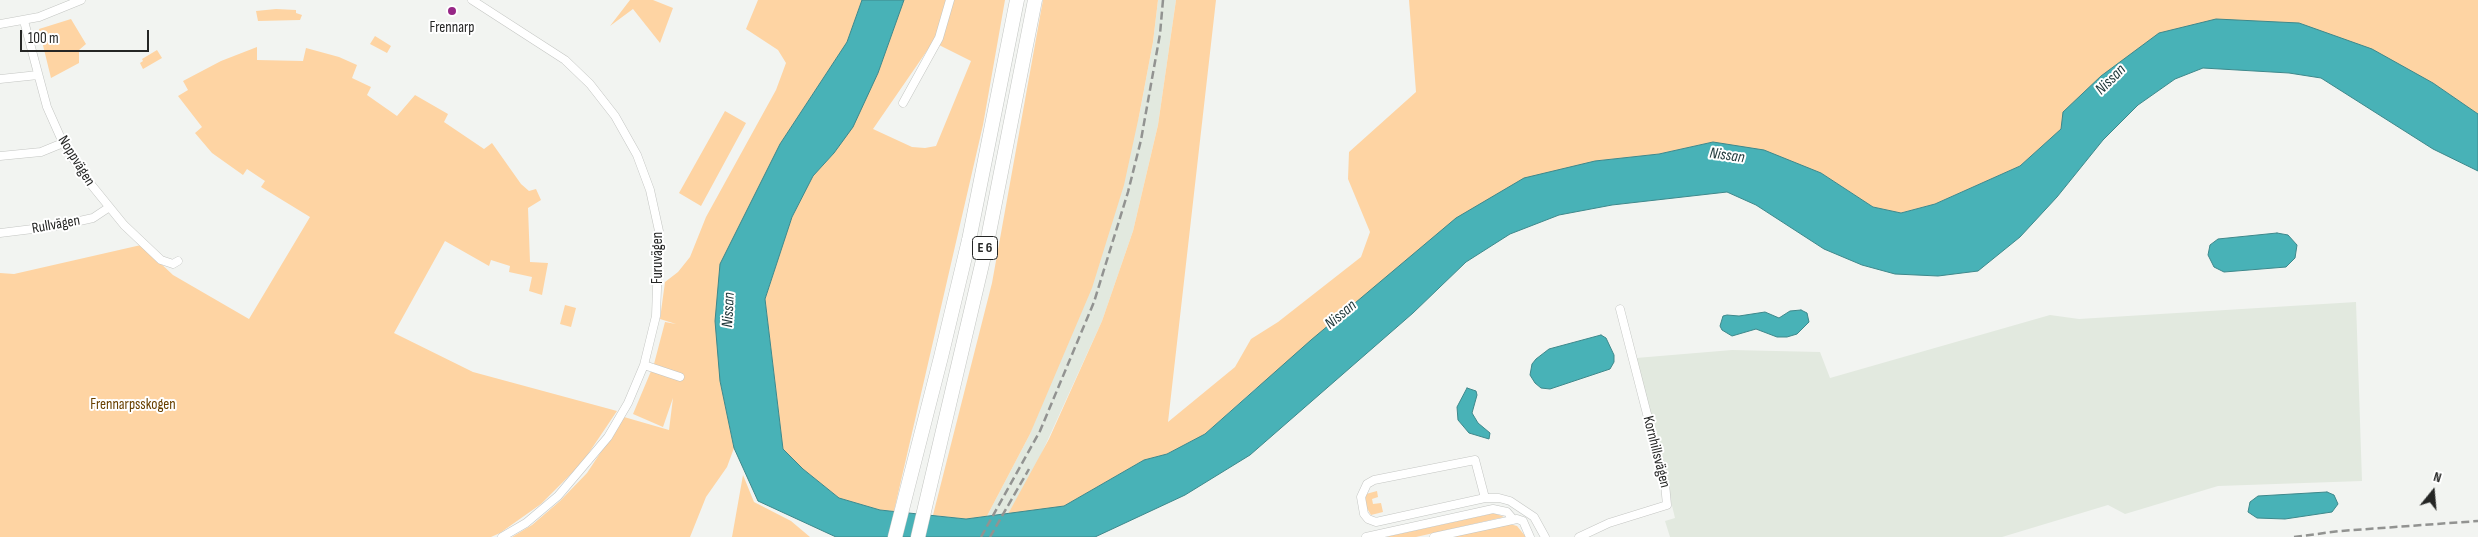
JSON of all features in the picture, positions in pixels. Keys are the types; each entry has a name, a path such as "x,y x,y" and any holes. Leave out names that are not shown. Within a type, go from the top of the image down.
{"highway":[{"name":"E 6","path":"895,537 969,240 1017,0"},
{"name":"E 6","path":"918,537 986,243 1035,0"}],"street":[{"path":"0,24 24,21 81,0"},
{"name":"Furuvägen","path":"472,0 565,60 590,84 615,116 637,154 650,190 659,231 656,316 644,365 628,403 608,437 558,496 526,522 502,537"},
{"path":"903,103 939,38 950,0"},
{"name":"Noppvägen","path":"24,21 47,107 63,143 108,208 161,260 173,264 178,261"},
{"path":"0,80 38,75"},
{"path":"0,156 41,152 63,143"},
{"name":"Rullvägen","path":"0,233 57,226 93,218 108,208"},
{"name":"Kornhillsvägen","path":"1578,537 1609,523 1667,505 1665,484 1620,309"},
{"path":"644,365 680,377"},
{"path":"1485,498 1475,460 1374,480 1368,484 1361,498 1364,514 1368,519 1376,522 1485,498 1510,500 1530,514 1545,537"},
{"path":"1366,537 1493,509 1507,512 1517,520 1524,521 1530,537"},
{"path":"1434,537 1517,520 1530,514"}],"shaded area":[{"path":"1158,0 1176,0 1158,125 1133,231 1102,321 1034,470 1008,514 987,516 1030,434 1139,116 1153,42"},
{"path":"2356,302 2362,481 2218,486 2125,514 2108,505 2002,537 1670,537 1665,521 1675,518 1636,358 1732,350 1820,352 1830,378 2050,315 2079,319"}],"green space":[{"path":"630,0 653,0 673,8 660,43 633,9 610,26"},
{"path":"758,0 862,0 847,42 780,144 720,381 734,448 727,467 706,497 690,537 512,537 532,525 560,501 587,473 624,417 669,430 673,398 663,427 633,414 654,364 665,322 676,324 660,319 665,282 678,272 690,257 706,217 776,90 786,63 778,50 746,29"},
{"path":"904,0 1005,0 983,125 894,511 880,510 839,498 803,469 783,449 765,299 792,217 813,176 834,153 878,73","holes":["933,42 971,61 936,146 925,148 912,147 873,129"]},
{"path":"1043,0 1158,0 1153,42 1139,116 1124,185 1092,288 1030,434 987,516 966,519 933,515 992,283"},
{"path":"1176,0 1216,0 1168,422 1235,367 1251,339 1278,322 1361,257 1370,232 1348,179 1349,152 1416,92 1409,0 2478,0 2478,114 2433,83 2299,23 2062,129 2020,166 1935,204 1900,213 1873,207 1821,173 1713,142 1659,154 1595,161 1255,389 1205,434 1167,454 1144,460 1064,506 1008,514 1049,439 1102,321 1133,231 1158,125"},
{"path":"296,10 296,13 302,15 300,20 258,21 256,11"},
{"path":"71,19 86,44 79,50 79,63 51,78 39,29"},
{"path":"375,36 391,46 387,53 370,44"},
{"name":"Frennarpsskogen","path":"257,47 257,60 303,61 306,48 339,57 357,65 352,78 371,87 367,95 397,116 415,95 448,114 444,122 484,149 492,143 521,184 529,191 536,189 541,200 528,208 530,262 548,263 542,295 529,291 532,277 509,272 510,266 491,260 489,266 445,241 394,333 473,372 617,411 582,463 541,504 500,533 491,537 0,537 0,273 14,274 141,245 173,275 249,319 310,217 261,187 265,181 247,169 243,175 212,153 195,133 202,127 178,96 188,90 183,81 221,61"},
{"path":"157,50 162,58 143,69 140,63 143,61 142,59"},
{"path":"725,111 746,123 701,206 679,193"},
{"path":"565,305 576,308 571,327 560,324"},
{"path":"743,475 754,502 791,521 810,537 732,537"},
{"path":"1377,491 1378,497 1372,499 1373,504 1381,503 1383,512 1371,515 1365,505 1366,494"},
{"path":"1494,513 1504,517 1416,537 1385,537"},
{"path":"1506,523 1517,526 1526,537 1447,537"}],"water":[{"name":"Nissan","path":"862,0 904,0 878,73 853,127 834,153 813,176 792,217 765,299 783,449 803,469 839,498 880,510 966,519 1064,506 1144,460 1167,454 1205,434 1311,340 1456,218 1524,178 1595,161 1659,154 1713,142 1764,150 1821,173 1873,207 1901,213 1935,204 2020,166 2061,129 2063,112 2101,76 2159,33 2216,19 2299,23 2372,49 2433,83 2478,114 2478,171 2433,149 2321,78 2289,73 2203,68 2175,79 2138,105 2103,140 2057,197 2020,237 1978,271 1938,276 1895,274 1862,265 1824,249 1756,205 1727,192 1612,205 1559,215 1510,234 1466,262 1413,313 1250,455 1185,495 1095,537 836,537 758,501 734,448 720,381 715,321 720,264 780,144 847,42"},
{"path":"2277,233 2288,235 2297,245 2295,258 2286,267 2224,272 2214,267 2208,255 2210,245 2218,239"},
{"path":"1801,310 1807,313 1809,322 1797,334 1787,337 1777,337 1756,329 1732,336 1722,330 1720,326 1723,316 1727,315 1739,316 1765,312 1779,318 1790,311"},
{"path":"1601,335 1606,338 1614,355 1614,362 1610,369 1550,389 1541,388 1535,383 1530,375 1532,364 1549,349"},
{"path":"1467,388 1476,391 1477,395 1472,413 1478,423 1490,433 1489,439 1469,433 1458,420 1457,407"},
{"path":"2327,492 2334,495 2338,504 2332,512 2285,519 2257,518 2248,512 2250,502 2258,496"}],"railway":[{"path":"981,537 1040,431 1094,302 1128,192 1141,140 1160,34 1163,0"},
{"path":"990,537 1029,469"},
{"path":"2294,537 2340,531 2478,521"}],"place":[{"name":"Frennarp","path":"452,11"}]}
